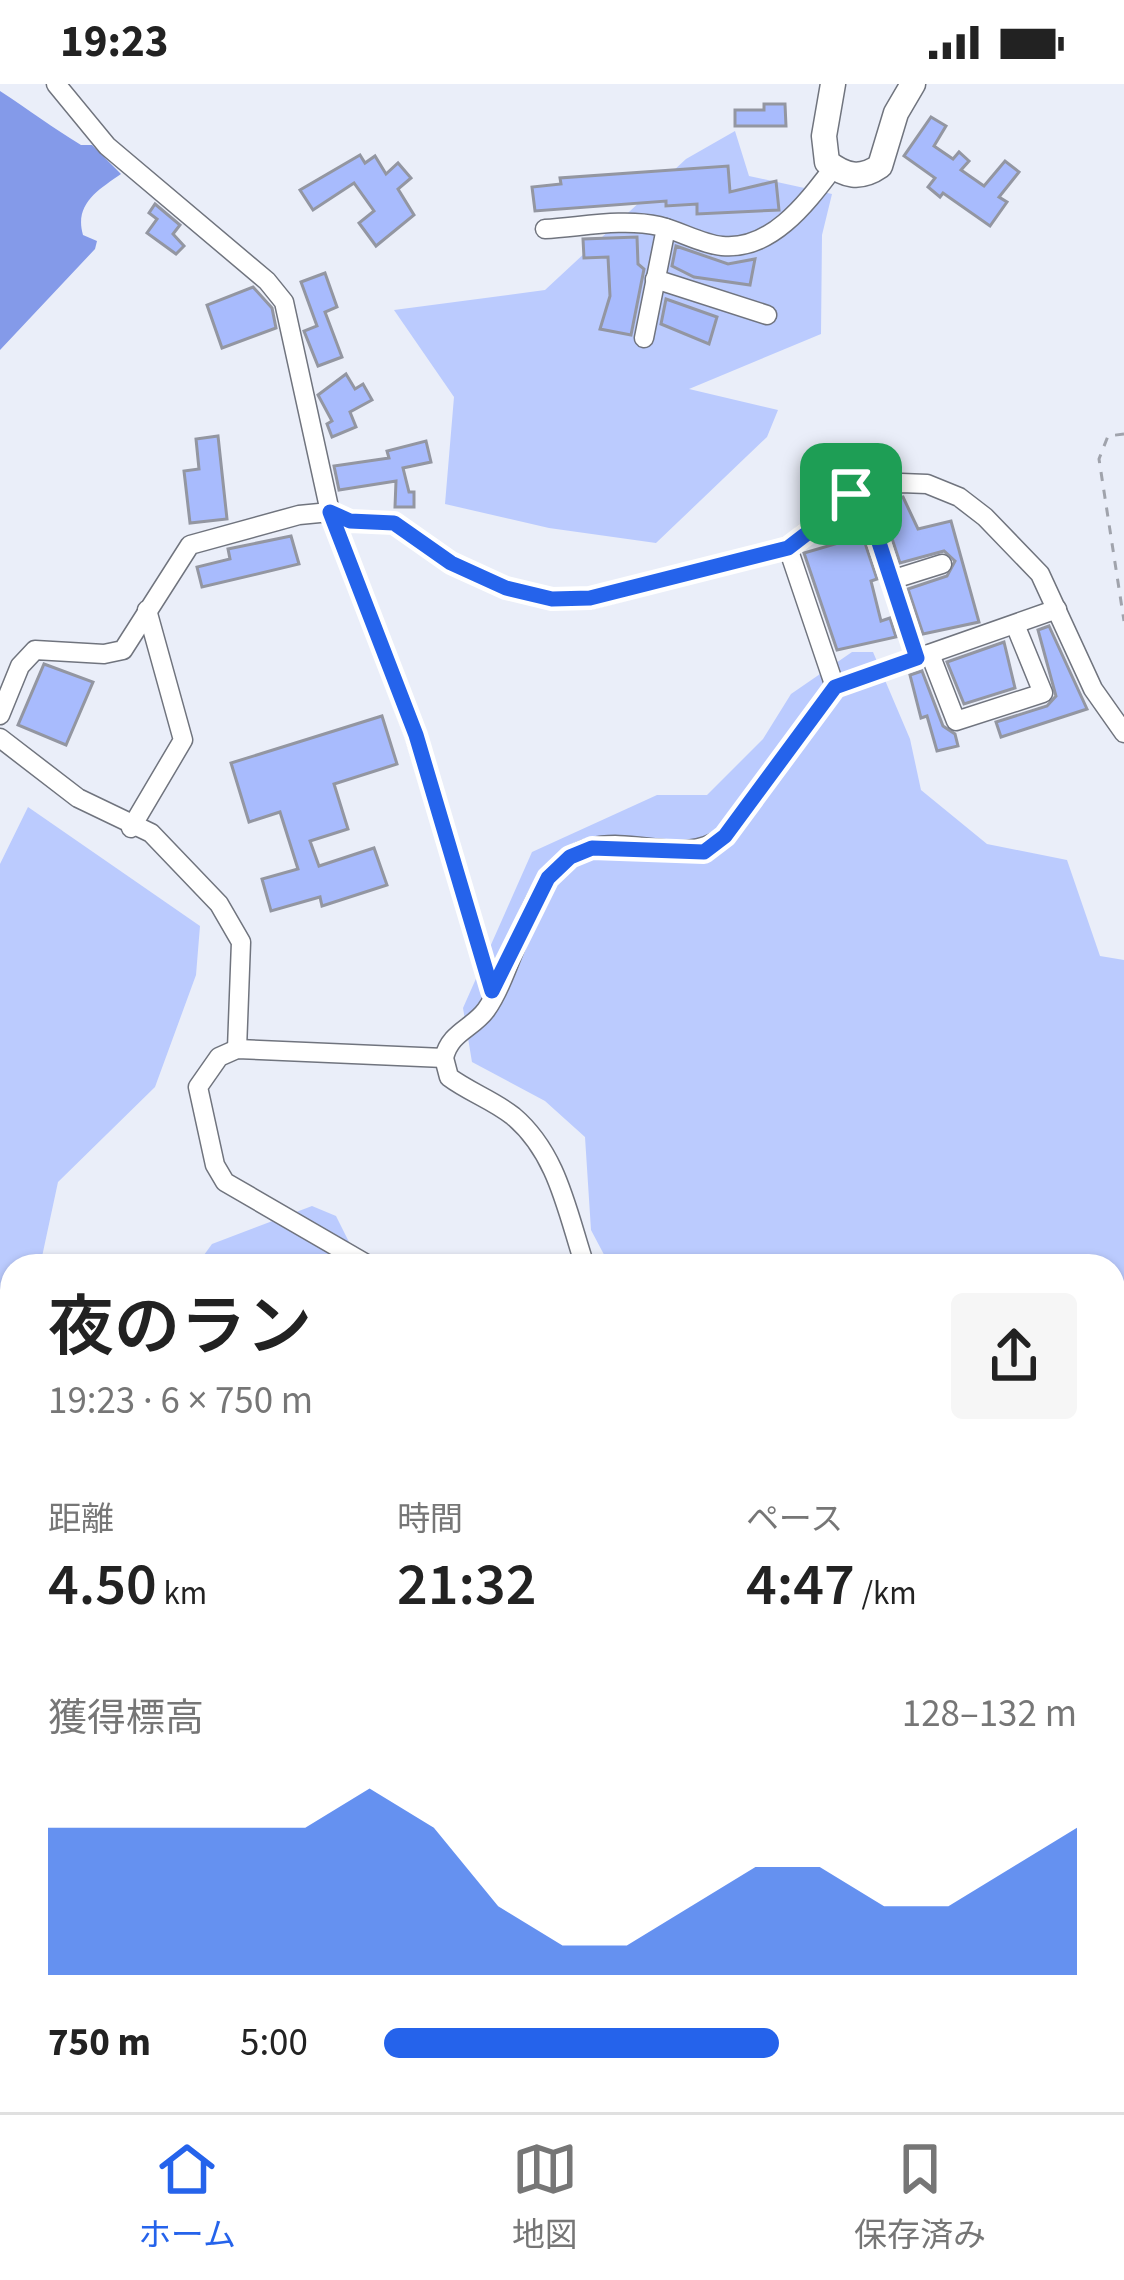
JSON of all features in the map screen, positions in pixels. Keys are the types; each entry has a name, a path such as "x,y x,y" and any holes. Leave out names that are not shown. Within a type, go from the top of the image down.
{"street":[{"path":"56,84 107,146 267,281 284,302 330,512 416,735 492,991"},
{"path":"833,84 824,136 827,162 866,176 880,166 896,113 914,84"},
{"path":"545,230 628,223 666,228 722,246 745,243 797,216 834,167"},
{"path":"644,338 666,228"},
{"path":"655,279 767,315"},
{"path":"0,715 20,667 35,650 114,654 123,650 190,545 299,515 330,512 350,521 394,523 479,578 552,599 590,598 788,548 862,491 927,484 958,497 1040,574 1093,689 1124,733"},
{"path":"862,491 891,580 956,721 1042,693 1016,627"},
{"path":"788,548 835,687"},
{"path":"891,580 942,564"},
{"path":"581,1254 553,1166 536,1138 509,1113 449,1077 444,1058 459,1030 486,1010 548,878 570,857 592,848 704,852 725,836 835,687 1057,609"},
{"path":"130,828 183,740 147,610"},
{"path":"0,738 78,798 130,828 151,833 235,927 241,942 238,1049"},
{"path":"349,1254 225,1182 215,1166 197,1087 219,1057 238,1049 444,1058"}],"path":[{"path":"1124,434 1108,436 1099,459 1124,621"}],"shaded area":[{"path":"0,91 81,145 92,145 121,174 85,206 83,235 97,241 95,249 0,350"},
{"path":"735,131 749,176 832,194 822,235 821,334 689,389 778,410 767,437 656,543 549,528 445,504 454,397 394,310 545,290 686,159"},
{"path":"852,652 873,652 910,739 921,790 987,844 1067,860 1100,956 1124,960 1124,1254 604,1254 591,1230 585,1137 545,1101 472,1062 463,1008 532,852 657,795 707,795 763,739 791,694"},
{"path":"28,807 200,926 196,975 155,1087 58,1182 43,1254 0,1254 0,864"},
{"path":"312,1206 336,1216 355,1254 205,1254 212,1244"}],"building":[{"path":"764,104 785,104 786,126 735,126 735,110 764,110"},
{"path":"931,117 946,126 934,146 953,159 959,152 969,161 961,170 984,186 1005,161 1019,172 999,197 1007,202 990,226 943,193 940,197 928,187 935,178 904,156"},
{"path":"360,155 365,163 375,156 386,174 398,163 411,178 398,189 414,215 376,246 359,223 374,211 354,183 313,210 300,190"},
{"path":"728,166 730,192 776,181 779,210 697,214 697,204 666,206 666,201 535,211 532,187 561,184 560,178"},
{"path":"155,204 180,225 173,234 184,246 176,254 147,233 157,219 149,213"},
{"path":"637,237 638,264 644,269 631,335 600,329 610,296 608,257 584,258 583,239"},
{"path":"676,246 728,264 755,259 750,285 694,277 672,266"},
{"path":"325,273 337,307 325,312 342,357 318,366 304,331 317,326 301,282"},
{"path":"253,287 272,308 276,328 222,348 207,305"},
{"path":"666,299 717,317 709,344 661,324"},
{"path":"346,374 355,389 363,384 372,400 350,412 356,427 332,437 327,424 332,421 318,395"},
{"path":"218,436 227,519 190,523 184,471 199,469 196,439"},
{"path":"426,441 431,462 403,468 409,492 414,492 414,507 395,507 396,481 339,490 334,466 389,458 387,451"},
{"path":"903,497 918,529 951,521 979,622 923,634 908,589 947,576 955,561 944,551 900,563 880,502"},
{"path":"856,516 877,579 871,581 881,621 890,618 896,637 837,650 804,553 835,544 830,530"},
{"path":"291,536 299,564 202,587 197,567 230,559 228,549"},
{"path":"1049,626 1087,709 1001,737 996,722 1047,706 1056,696 1038,630"},
{"path":"1004,642 1015,688 964,704 947,662"},
{"path":"44,664 93,682 66,745 18,725"},
{"path":"922,671 943,726 955,734 958,746 937,751 927,716 921,718 910,675"},
{"path":"382,716 397,764 334,784 348,829 310,841 319,866 374,848 387,885 322,906 320,897 271,911 262,879 298,869 280,812 249,822 231,763"}],"route":[{"path":"862,491 917,658 835,687 725,836 704,852 592,848 570,857 548,878 492,991 486,958 416,735 330,512 350,521 394,523 451,563 506,588 552,599 590,598 788,548 851,494 862,491"}]}
